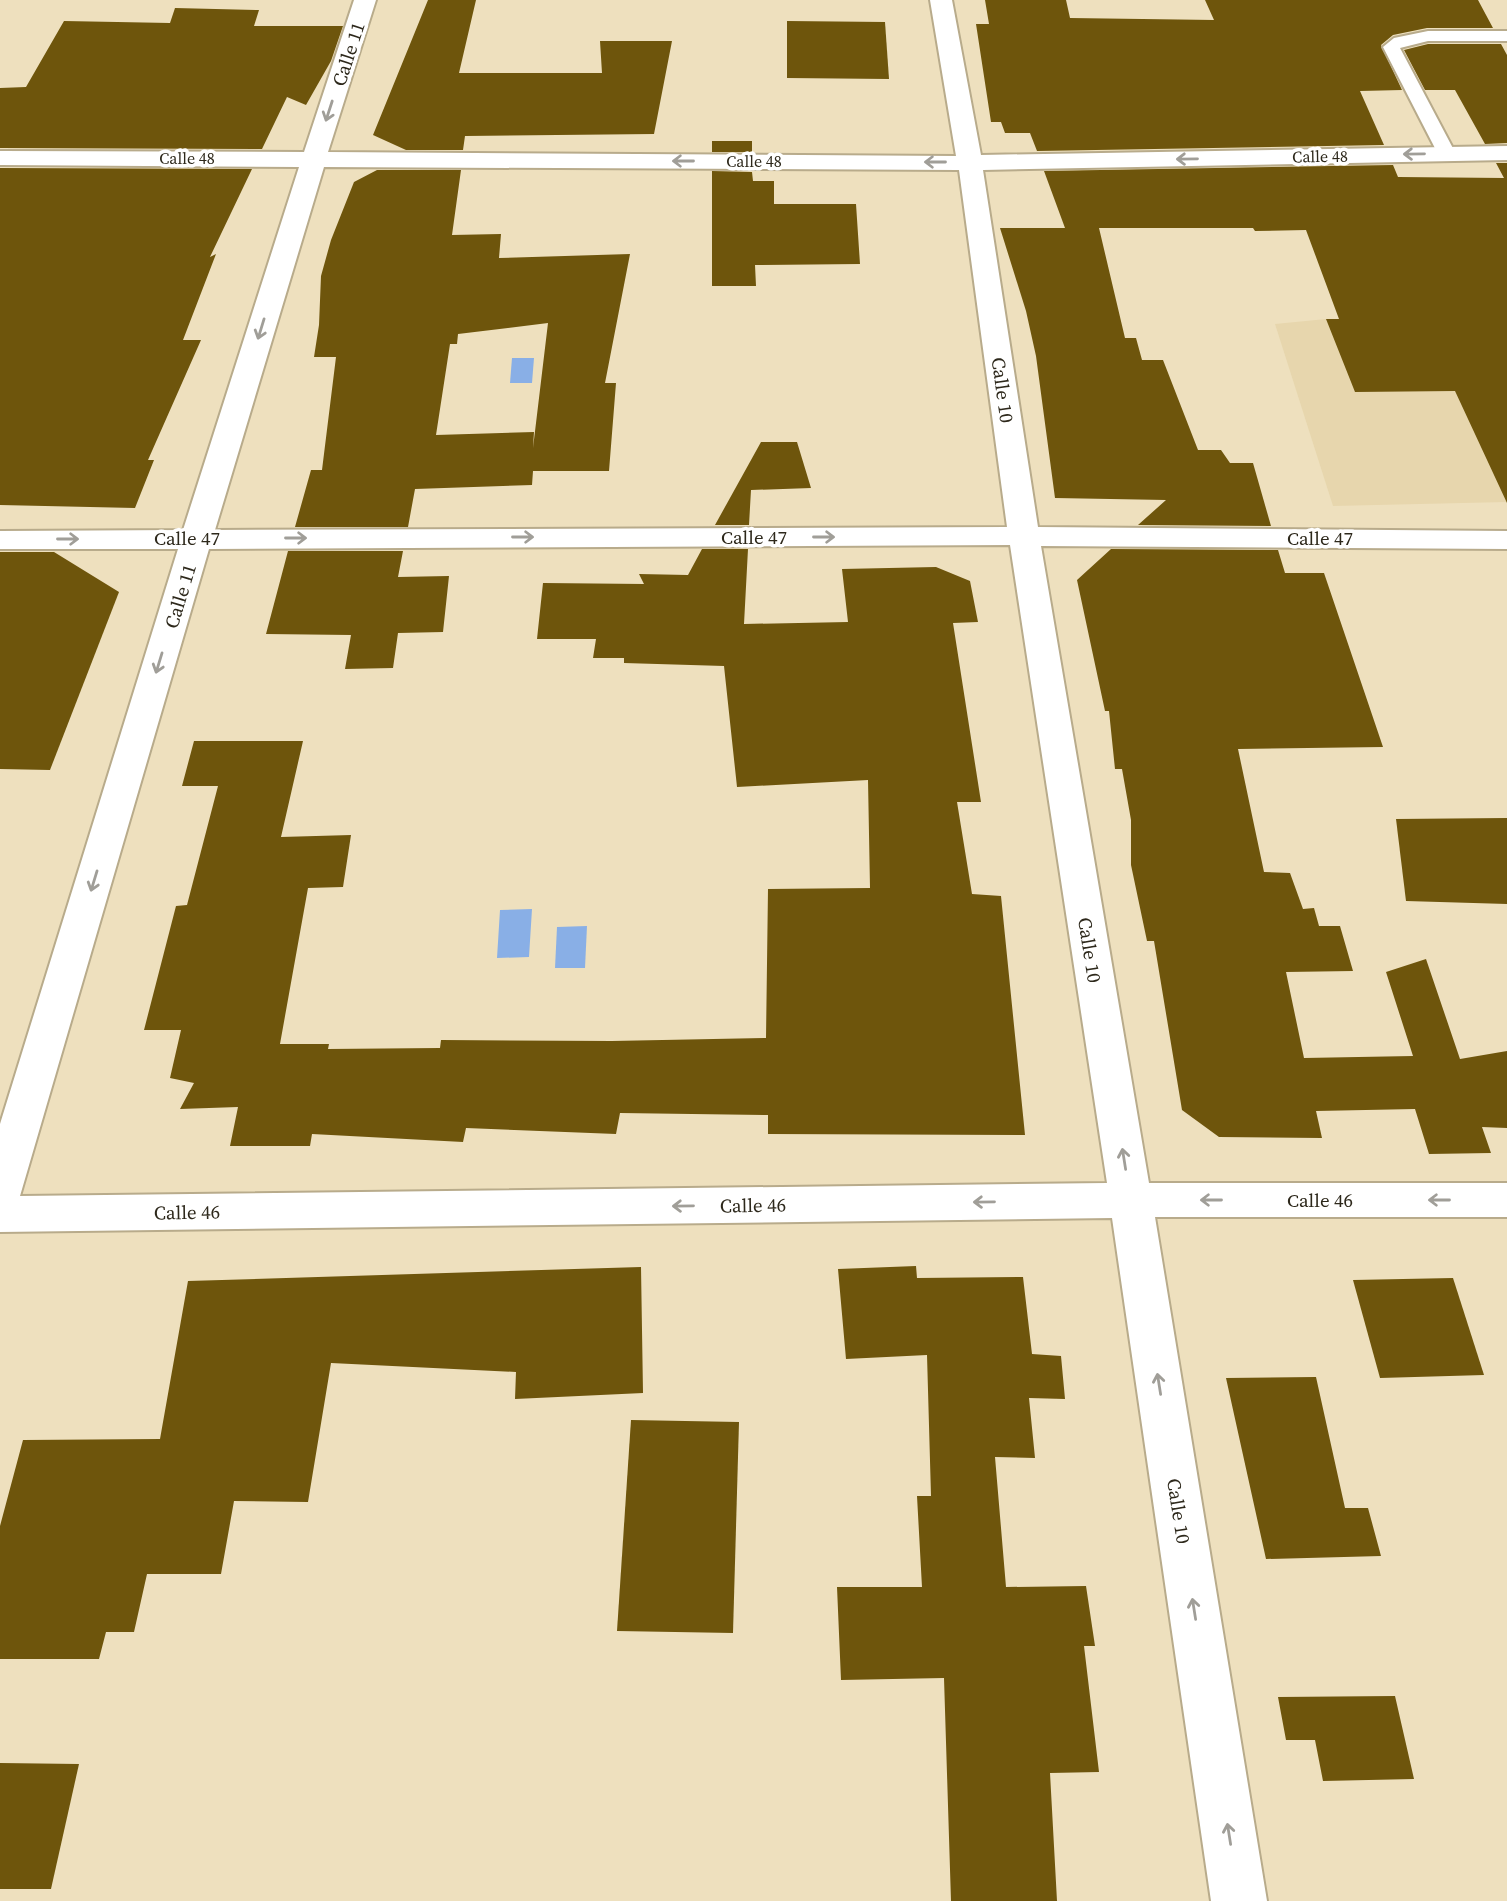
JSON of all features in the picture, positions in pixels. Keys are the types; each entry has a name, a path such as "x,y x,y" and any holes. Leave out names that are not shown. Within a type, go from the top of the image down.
{"street":[{"name":"Calle 11","path":"0,1193 197,538 365,0"},
{"name":"Calle 10","path":"942,0 971,163 1024,536 1131,1200 1239,1901"},
{"name":"Calle 48","path":"0,158 971,163 1507,153"},
{"name":"Calle 47","path":"0,540 1024,536 1507,540"},
{"name":"Calle 46","path":"0,1214 1131,1200 1507,1200"}],"lane":[{"path":"1447,154 1391,47 1396,41 1412,37 1507,36"}],"shaded area":[{"path":"1456,318 1507,502 1333,506 1275,324 1326,319"}],"water":[{"path":"512,358 534,358 532,383 510,383"},
{"path":"532,909 529,957 497,958 500,910"},
{"path":"587,926 585,968 555,968 557,927"}],"building":[{"path":"428,0 476,0 459,73 602,73 600,41 672,41 654,134 465,136 463,150 406,150 373,135"},
{"path":"985,0 1066,0 1070,18 1214,20 1205,0 1478,0 1493,28 1427,28 1393,35 1381,45 1402,90 1360,91 1384,145 1037,151 1030,133 1005,133 1001,122 991,122 976,24 989,24"},
{"path":"175,8 259,10 254,26 343,26 331,61 306,105 287,97 262,149 0,148 0,88 26,87 64,21 170,23"},
{"path":"787,21 885,22 889,79 787,78"},
{"path":"1428,44 1501,44 1507,55 1507,143 1485,144 1455,90 1425,90 1404,50"},
{"path":"712,141 752,141 752,152 712,152"},
{"path":"1496,163 1507,163 1507,503 1455,391 1355,392 1326,319 1339,319 1306,230 1065,228 1044,171 1393,165 1398,177 1504,178"},
{"path":"0,168 252,169 210,257 216,254 183,340 201,340 148,460 154,460 135,508 0,505"},
{"path":"377,170 461,170 452,235 501,234 499,258 630,254 605,383 616,383 609,471 533,471 532,485 415,489 408,527 295,527 311,470 322,470 336,357 314,357 319,325 321,276 331,240 354,182","holes":["548,323 533,448 534,432 436,435 450,344 457,344 458,334"]},
{"path":"712,171 752,172 753,181 774,181 774,204 856,204 860,264 755,265 756,286 712,286"},
{"path":"1000,228 1099,228 1125,338 1136,338 1142,360 1163,360 1198,450 1221,450 1230,463 1253,463 1271,526 1138,525 1166,500 1055,498 1036,356 1026,311"},
{"path":"761,442 797,442 811,488 751,490 749,525 715,525"},
{"path":"702,549 748,549 744,624 848,622 842,569 936,567 970,581 978,622 953,623 981,802 957,802 972,894 1001,896 1025,1135 768,1134 768,1115 620,1113 616,1134 466,1128 463,1142 312,1134 310,1146 230,1146 238,1107 180,1109 194,1083 170,1078 181,1030 144,1030 176,906 187,905 218,786 182,786 194,741 303,741 281,837 351,835 343,887 308,888 280,1044 329,1044 328,1049 440,1048 441,1040 766,1038 768,889 870,888 868,780 737,787 724,666 624,663 624,658 593,658 596,639 537,639 543,583 644,584 639,574 688,575"},
{"path":"1111,549 1278,550 1285,573 1324,573 1383,747 1238,749 1264,872 1290,873 1303,909 1314,908 1319,926 1340,926 1353,971 1286,972 1304,1058 1413,1056 1386,972 1426,959 1460,1059 1507,1051 1507,1128 1482,1127 1491,1153 1429,1154 1415,1109 1316,1111 1322,1138 1219,1137 1182,1110 1154,941 1147,941 1131,865 1131,820 1122,769 1115,769 1109,711 1105,711 1077,580"},
{"path":"288,551 403,551 398,577 449,576 443,632 398,633 393,668 345,669 351,635 266,634"},
{"path":"0,552 54,552 119,592 50,770 0,769"},
{"path":"1507,818 1507,904 1406,901 1396,819"},
{"path":"916,1266 917,1278 1023,1277 1032,1354 1061,1356 1065,1399 1029,1398 1035,1458 995,1457 1006,1587 1086,1586 1095,1646 1084,1646 1099,1772 1050,1773 1057,1901 951,1901 944,1678 841,1680 837,1587 922,1587 917,1496 931,1496 927,1355 846,1359 838,1269"},
{"path":"641,1267 643,1393 515,1399 516,1372 331,1363 308,1502 234,1501 221,1574 147,1574 134,1632 106,1632 99,1659 0,1659 0,1526 23,1440 160,1439 188,1281"},
{"path":"1453,1278 1484,1375 1380,1378 1353,1280"},
{"path":"1316,1377 1345,1508 1368,1508 1381,1556 1266,1559 1226,1378"},
{"path":"631,1420 739,1422 733,1633 617,1631"},
{"path":"1395,1696 1414,1779 1323,1781 1315,1740 1286,1740 1278,1697"},
{"path":"0,1763 79,1764 51,1889 0,1889"}]}
